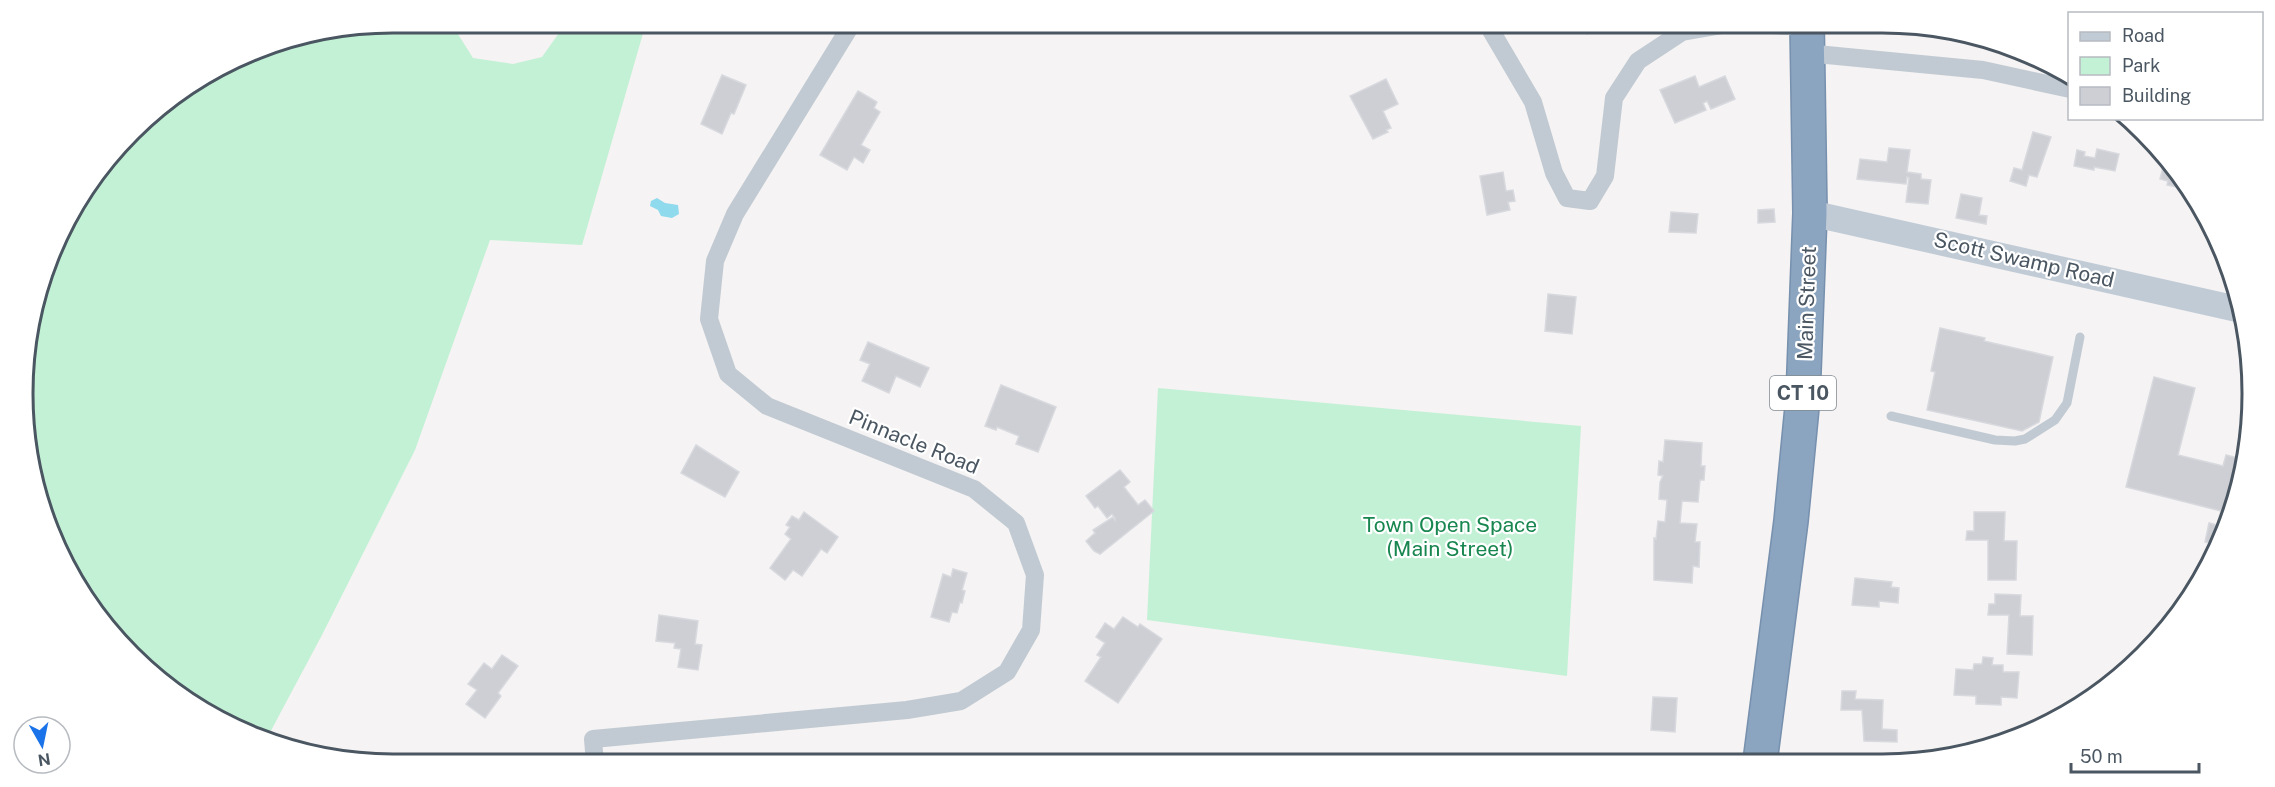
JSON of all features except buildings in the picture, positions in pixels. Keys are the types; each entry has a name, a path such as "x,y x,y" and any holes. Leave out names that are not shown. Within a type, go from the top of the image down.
{"highway":[{"name":"Main Street","path":"1761,754 1798,451 1805,353 1810,213 1806,34"}],"main road":[{"name":"Scott Swamp Road","path":"1810,213 2232,308"}],"street":[{"name":"Pinnacle Road","path":"594,754 593,739 907,710 961,701 1007,672 1031,630 1035,575 1016,523 974,489 767,406 728,374 709,319 715,261 735,214 846,33"},
{"path":"1492,33 1533,102 1554,173 1567,198 1590,201 1605,176 1614,98 1638,61 1680,33"},
{"path":"1806,34 2068,90"}],"lane":[{"path":"1891,416 1995,440 2025,439 2055,420 2067,403 2080,337"}],"green space":[{"path":"457,33 473,58 513,64 542,57 559,33 643,33 582,245 490,240 415,450 270,732 213,706 156,665 107,613 81,574 60,531 45,487 36,441 33,394 36,346 45,300 60,256 81,213 122,156 174,107 213,81 278,52 346,36"},
{"name":"Town Open Space (Main Street)","path":"1158,388 1581,426 1567,676 1147,620"}],"water":[{"path":"657,198 665,203 678,205 679,214 672,218 661,216 658,210 650,206 651,201"}]}
